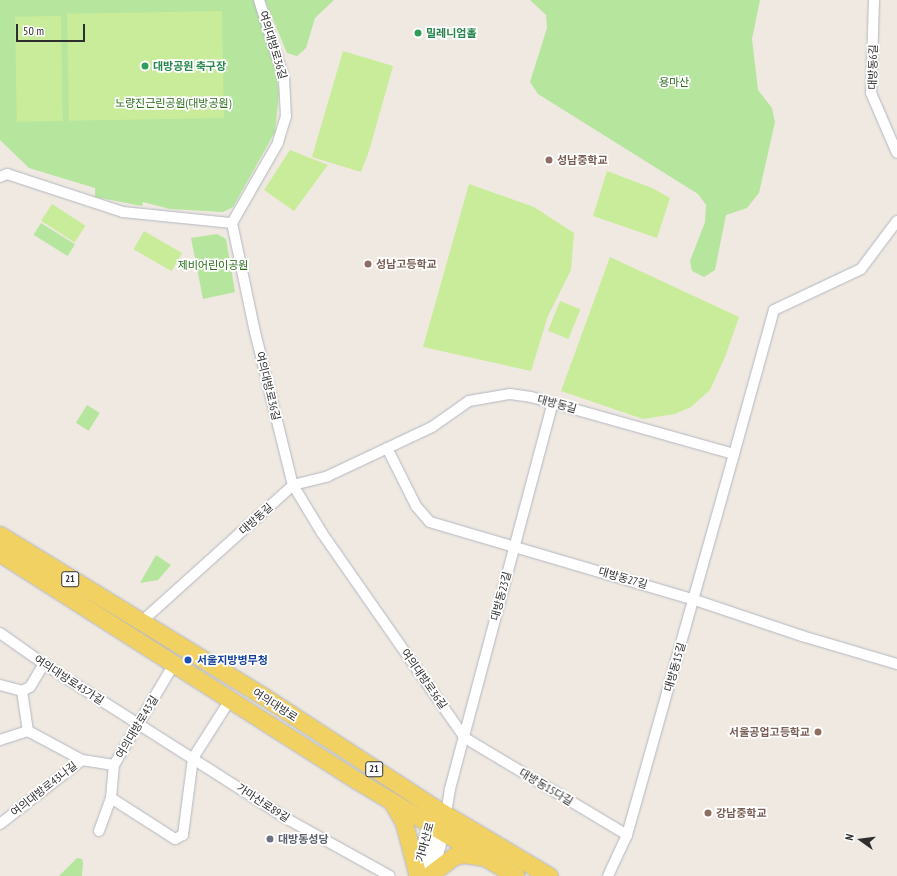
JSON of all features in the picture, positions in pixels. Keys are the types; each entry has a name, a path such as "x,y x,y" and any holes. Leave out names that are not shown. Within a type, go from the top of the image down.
{"main road":[{"name":"여의대방로","path":"0,535 137,630 174,664 392,802 438,819 549,876"},
{"name":"여의대방로","path":"0,553 137,630 182,648 263,696 438,819 487,858 516,876"},
{"path":"174,664 182,648"},
{"path":"392,802 404,823 423,875 454,856 464,854 487,858"},
{"name":"가마산로","path":"423,875 438,819"}],"street":[{"name":"여의대방로36길","path":"259,0 284,79 286,116 278,143 232,223 255,332 293,486 322,534 464,738"},
{"name":"대방동6길","path":"874,0 871,92 897,153"},
{"path":"0,177 7,174 123,212 232,223"},
{"path":"734,454 774,310 861,269 897,221"},
{"name":"대방동길","path":"137,630 293,486 328,476 432,427 469,401 510,394 553,402 734,454"},
{"name":"대방동23길","path":"438,819 450,789 553,402"},
{"name":"대방동27길","path":"388,448 416,506 430,522 695,600 802,636 897,664"},
{"name":"대방동15길","path":"608,876 627,835 695,600 734,454"},
{"name":"여의대방로43가길","path":"0,633 44,664 138,725"},
{"path":"0,686 22,691 30,687 44,664"},
{"name":"여의대방로43길","path":"99,831 110,798 114,765 174,664"},
{"path":"22,691 28,731"},
{"path":"110,798 175,839 183,835 193,758 230,700"},
{"name":"가마산로89길","path":"138,725 193,758 289,820 390,876"},
{"path":"0,740 28,731 82,760"},
{"name":"대방동15다길","path":"464,738 627,835"},
{"name":"여의대방로43나길","path":"0,824 82,760 114,765"}],"green space":[{"name":"노량진근린공원(대방공원)","path":"0,0 254,0 273,50 279,94 275,132 233,207 223,212 170,209 143,202 142,206 95,197 95,188 29,168 0,140"},
{"path":"265,0 334,0 315,18 306,48 297,56 287,53"},
{"name":"용마산","path":"530,0 760,0 752,39 758,90 772,108 775,122 759,193 747,208 726,215 715,270 704,277 692,271 690,261 705,222 706,205 698,194 538,94 530,82 547,28 546,15"},
{"name":"대방공원 축구장","path":"222,11 224,118 69,121 67,14"},
{"path":"61,16 63,121 17,122 15,17"},
{"path":"343,51 393,66 369,151 361,172 312,157"},
{"path":"290,150 328,165 294,211 264,190"},
{"path":"607,171 652,188 670,198 657,238 593,216"},
{"path":"469,184 534,207 574,233 571,270 548,316 531,371 423,347"},
{"path":"52,204 86,226 75,243 41,221"},
{"path":"41,223 75,244 68,256 34,235"},
{"path":"144,231 182,253 172,271 134,249"},
{"name":"제비어린이공원","path":"217,234 226,239 235,292 203,299 191,238"},
{"path":"610,257 739,317 725,357 710,390 691,407 675,414 643,419 561,391"},
{"path":"560,301 580,309 568,339 548,331"},
{"path":"87,405 100,413 89,431 76,423"},
{"path":"156,555 171,565 158,580 140,583"},
{"path":"77,858 82,859 82,876 59,876"}],"place":[{"name":"밀레니엄홀","path":"418,33"},
{"name":"대방공원 축구장","path":"145,66"},
{"name":"성남중학교","path":"549,160"},
{"name":"성남고등학교","path":"368,264"},
{"name":"서울지방병무청","path":"188,660"},
{"name":"서울공업고등학교","path":"818,732"},
{"name":"강남중학교","path":"708,813"},
{"name":"대방동성당","path":"270,839"}]}
